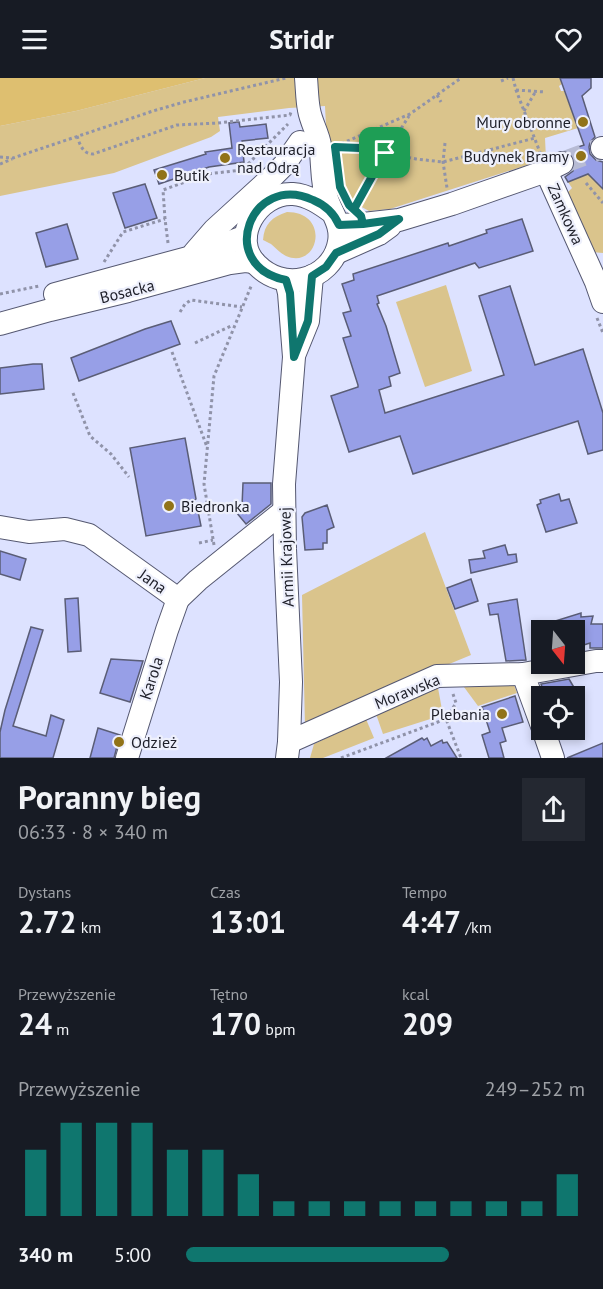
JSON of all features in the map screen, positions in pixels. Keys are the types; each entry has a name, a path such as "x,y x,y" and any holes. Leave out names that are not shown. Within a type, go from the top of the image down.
{"street":[{"path":"191,257 214,230 284,165 294,133 306,78"},
{"path":"299,113 320,144 323,182 327,199 340,214 339,243 336,253 326,267 304,279 286,280 278,279 265,272 253,273 246,236 253,215 267,201 293,194 311,199 340,214"},
{"path":"283,195 296,171 294,133"},
{"name":"Zamkowa","path":"340,214 363,224 399,219 452,204 554,167 596,282 599,308"},
{"name":"Zamkowa","path":"336,253 379,234 399,219"},
{"name":"Bosacka","path":"0,308 191,257 246,236"},
{"name":"Bosacka","path":"0,324 230,263 245,261 253,273"},
{"name":"Armii Krajowej","path":"294,357 308,321 312,276"},
{"name":"Armii Krajowej","path":"286,280 290,293 294,357 284,484 291,682 288,750"},
{"name":"Jana","path":"0,527 29,532 65,529 89,535 178,599 198,580 284,511"},
{"name":"Karola","path":"127,758 178,599"},
{"name":"Morawska","path":"288,750 436,676 523,674 603,661"},
{"path":"523,674 531,697"},
{"path":"546,740 553,758"}],"path":[{"path":"0,164 76,136 184,102 286,78"},
{"path":"461,78 410,114 335,147 360,148 442,162 535,138"},
{"path":"501,81 508,78"},
{"path":"513,78 535,138 554,167"},
{"path":"516,90 545,92"},
{"path":"524,111 536,91"},
{"path":"437,95 441,102"},
{"path":"76,136 83,150 93,154 177,125 218,123 299,113"},
{"path":"340,214 354,209 410,114"},
{"path":"518,121 527,118"},
{"path":"168,243 163,189 207,174 242,170 294,133"},
{"path":"445,143 442,162 446,185"},
{"path":"0,157 13,158"},
{"path":"586,183 603,203"},
{"path":"104,262 123,232 165,219"},
{"path":"218,564 204,484 214,376 253,273"},
{"path":"0,294 27,290 46,284"},
{"path":"180,312 191,300 242,307"},
{"path":"599,308 603,333"},
{"path":"195,343 235,324"},
{"path":"172,352 207,448"},
{"path":"74,393 90,436 111,454 129,477"},
{"path":"200,543 213,540"},
{"path":"340,758 446,719 456,703 452,688"},
{"path":"446,719 460,758"},
{"path":"355,753 355,758"}],"shaded area":[{"path":"0,78 205,78 76,111 0,126"},
{"path":"205,78 560,78 562,84 559,86 561,91 564,91 578,128 545,138 546,159 390,209 369,211 349,200 327,147 325,106 218,117 220,131 211,137 114,173 0,196 0,126 76,111"},
{"path":"590,173 603,187 603,253 591,252 566,194 572,188 568,182"},
{"path":"287,212 301,214 310,221 315,230 312,248 306,255 297,258 286,256 263,240 270,222"},
{"path":"446,285 472,371 425,387 396,302"},
{"path":"425,532 471,655 305,727 302,595"},
{"path":"513,682 517,693 478,706 461,683"},
{"path":"438,688 443,715 383,734 376,714"},
{"path":"366,719 374,738 323,758 310,758 314,744"}],"building":[{"path":"560,78 591,78 591,88 582,96 595,137 590,142 590,154 596,160 603,162 603,189 588,174 568,182 565,177 573,171 575,164 574,156 567,151 584,145"},
{"path":"239,122 240,127 266,124 268,138 242,141 244,162 209,167 159,184 154,170 206,154 205,152 232,148 229,123"},
{"path":"145,184 157,218 125,228 113,193"},
{"path":"522,219 533,251 479,268 475,263 377,296 379,303 377,304 400,373 389,377 391,386 379,390 385,413 504,375 479,296 510,286 535,365 583,349 603,413 603,450 588,454 578,421 413,474 400,436 349,452 331,396 358,387 343,338 351,336 343,313 351,311 342,284 354,280 353,274 448,243 449,246 487,233 486,230"},
{"path":"67,224 78,259 46,267 36,233"},
{"path":"171,321 180,344 79,381 71,358"},
{"path":"42,364 44,389 0,394 0,368"},
{"name":"Biedronka","path":"185,438 196,499 186,506 197,506 201,526 146,536 130,448"},
{"path":"243,483 271,483 271,504 246,524 231,506 242,506"},
{"path":"559,494 561,501 569,499 577,523 546,532 537,505 541,503 540,500"},
{"path":"327,505 334,527 327,530 327,543 323,543 323,549 305,550 302,517 305,513"},
{"path":"505,545 508,555 516,554 517,562 471,573 469,560 485,558 483,551"},
{"path":"0,551 26,559 20,580 0,574"},
{"path":"471,579 478,601 455,609 447,588"},
{"path":"78,598 81,651 68,652 65,599"},
{"path":"517,599 526,660 506,661 498,614 490,615 488,604"},
{"path":"581,613 581,617 593,616 591,624 603,624 603,648 590,648 590,643 585,645 585,620 558,620"},
{"path":"31,627 43,630 13,726 46,736 51,715 64,720 53,758 0,758 0,732 5,710"},
{"path":"111,659 143,661 130,702 100,693"},
{"path":"569,679 573,686 542,686 541,684"},
{"name":"Plebania","path":"515,696 523,722 502,728 506,741 500,743 504,758 489,758 482,735 490,732 482,707"},
{"path":"98,728 120,735 114,758 90,758"},
{"path":"422,738 424,740 427,738 431,746 442,740 443,743 447,742 457,758 386,758"},
{"path":"603,743 603,758 567,758"}],"tunnel":[{"path":"562,163 602,148"}],"place":[{"name":"Mury obronne","path":"583,122"},
{"name":"Budynek Bramy","path":"581,156"},
{"name":"Restauracja nad Odrą","path":"225,158"},
{"name":"Butik","path":"162,175"},
{"name":"Biedronka","path":"169,506"},
{"name":"Plebania","path":"502,714"},
{"name":"Odzież","path":"119,742"}],"route":[{"path":"385,153 354,209 361,216 363,224 339,225 333,213 323,206 311,199 293,194 267,201 253,215 246,236 248,250 254,262 265,272 278,279 286,280 290,293 294,357 308,321 312,276 326,267 336,253 379,234 399,219 363,224 361,216 349,205 340,187 335,147 360,148 385,153"}]}
